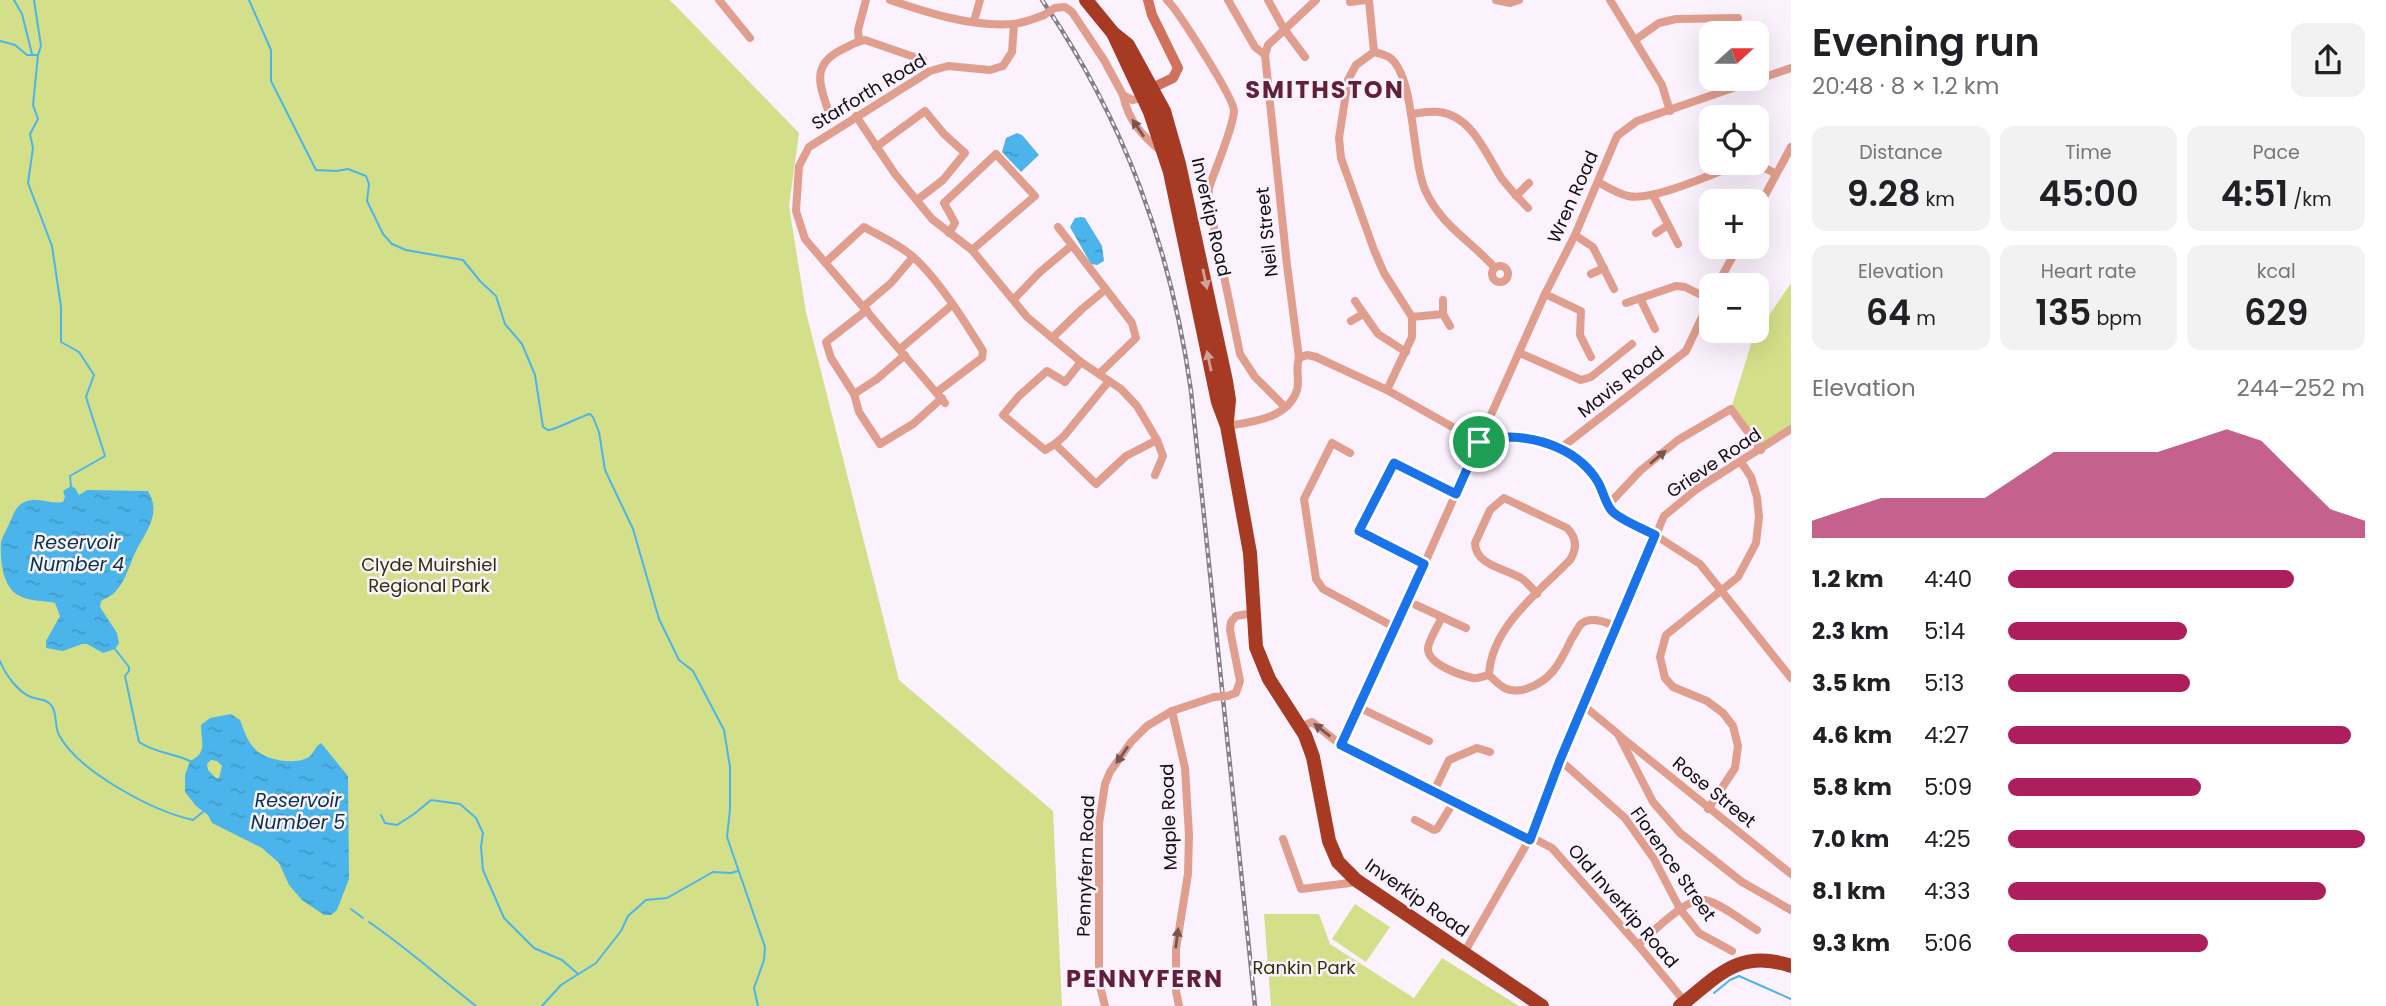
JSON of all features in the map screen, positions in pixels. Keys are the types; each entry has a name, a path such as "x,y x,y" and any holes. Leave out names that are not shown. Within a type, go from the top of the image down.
{"highway":[{"name":"Inverkip Road","path":"1086,0 1113,33 1128,45 1147,90 1177,204 1218,402 1227,426 1250,553 1256,648 1269,679 1301,727 1313,757 1329,842 1338,862 1356,880 1542,1006"},
{"name":"Inverkip Road","path":"1113,33 1120,50 1147,90 1172,135 1226,381 1229,400 1227,426"},
{"path":"1683,1004 1739,962 1763,959 1791,966"}],"street":[{"path":"719,0 750,38"},
{"path":"859,41 858,30 866,0"},
{"path":"974,21 980,0"},
{"path":"1123,95 1132,100 1138,99 1147,90 1173,78 1178,68 1152,15 1148,0"},
{"path":"1167,0 1214,70 1234,107 1208,198 1240,354 1255,377 1285,407 1269,418 1227,426"},
{"path":"1228,0 1255,47 1265,55 1268,45 1316,0"},
{"path":"1268,0 1284,29 1305,57"},
{"path":"1350,2 1367,0 1374,52"},
{"path":"1496,0 1510,3 1519,0"},
{"path":"1610,0 1662,86 1670,111"},
{"path":"896,1 951,18 1014,24 1044,15 1055,8 1065,7 1072,12 1104,60 1118,84 1132,120 1142,135 1164,152"},
{"path":"1635,40 1658,23 1676,19 1738,18"},
{"name":"Starforth Road","path":"941,398 805,239 796,211 799,166 809,147 930,71 948,66 990,70 1003,66 1012,52 1014,24"},
{"path":"829,113 820,86 821,68 830,56 859,41 870,40 922,60"},
{"path":"1104,60 1120,50"},
{"path":"1374,52 1389,57 1397,66 1411,114 1415,151 1426,191 1437,211 1456,234 1495,268"},
{"path":"1374,52 1356,65 1348,80 1339,138 1341,158 1384,273 1412,317 1412,337 1387,390"},
{"path":"906,65 910,55"},
{"name":"Neil Street","path":"1265,55 1299,358 1296,369 1297,391 1285,407"},
{"name":"Wren Road","path":"1341,745 1521,353 1545,294 1575,235 1617,136 1637,121 1791,68"},
{"path":"1118,84 1147,90"},
{"path":"825,99 835,94"},
{"path":"876,147 925,111 944,134 965,153 943,180 917,200"},
{"path":"1411,114 1440,112 1454,117 1468,127 1516,196 1528,208"},
{"path":"856,116 876,147 932,219 972,250 1027,317 1081,362 1122,389 1137,406 1163,456 1156,475"},
{"path":"1768,189 1791,146"},
{"path":"949,233 955,223 944,203 996,154 1035,196 972,250"},
{"path":"1769,170 1776,174"},
{"path":"1598,182 1628,196 1653,195 1710,175"},
{"path":"1516,196 1529,183"},
{"path":"1653,195 1678,244"},
{"path":"1656,233 1668,225"},
{"path":"1058,227 1132,323 1136,338 1100,374"},
{"path":"826,262 864,228 894,243 913,257 935,281 983,351 982,358 913,424 880,444 859,412 854,394 831,358 826,342 865,308 913,257"},
{"path":"1575,235 1590,243 1614,289"},
{"path":"1014,299 1071,246"},
{"path":"1591,274 1604,268"},
{"path":"1626,303 1675,286 1699,293"},
{"path":"1052,338 1105,290"},
{"path":"1545,294 1581,311 1580,335 1591,357"},
{"path":"1640,298 1655,329"},
{"path":"1443,300 1443,314 1450,326"},
{"path":"1355,301 1378,334 1406,352"},
{"path":"854,394 877,379 952,305"},
{"path":"1351,321 1363,314"},
{"path":"1412,317 1443,314"},
{"name":"Mavis Road","path":"1560,449 1686,351 1699,322"},
{"path":"1571,340 1580,335"},
{"path":"1521,353 1581,380 1591,377 1632,344"},
{"path":"1299,358 1307,355 1315,357 1387,390 1479,442 1510,437 1530,438 1560,449 1585,466 1597,479 1612,511 1700,565 1791,678"},
{"path":"1081,362 1065,382 1048,371 1003,415 1045,450 1064,436 1110,381"},
{"path":"1609,504 1640,471 1678,440 1731,409 1761,450"},
{"name":"Grieve Road","path":"1464,953 1530,838 1560,760 1664,516 1698,488 1791,429"},
{"path":"1055,444 1096,484 1126,456 1157,440"},
{"path":"1350,453 1332,443 1304,499 1316,579 1323,589 1396,628"},
{"path":"1709,809 1735,768 1738,746 1733,726 1723,713 1707,701 1673,687 1665,678 1660,657 1666,635 1738,577 1756,543 1759,517 1757,497 1751,477 1741,462"},
{"path":"1424,564 1359,531 1394,463 1456,494"},
{"path":"1537,594 1523,579 1483,560 1475,548 1490,510 1496,502 1504,498 1567,528 1573,537 1574,554 1537,594 1508,624 1489,663 1489,675 1502,689 1516,692 1531,687 1546,680 1555,669 1581,624 1590,620 1618,627"},
{"path":"1416,605 1466,628"},
{"name":"Pennyfern Road","path":"1105,1006 1100,982 1099,824 1103,791 1110,772 1147,726 1172,711 1214,697 1236,693 1240,681 1230,630 1231,622 1236,617 1254,613"},
{"path":"1442,617 1428,647 1430,656 1435,662 1476,679 1489,675"},
{"name":"Rose Street","path":"1583,705 1791,874"},
{"path":"1360,708 1429,741"},
{"name":"Maple Road","path":"1172,711 1185,768 1189,835 1188,874 1176,949 1176,991 1179,1006"},
{"name":"Old Inverkip Road","path":"1301,727 1312,722 1341,745 1453,803 1552,848 1638,945 1683,1004"},
{"path":"1618,734 1663,816 1682,835 1742,883 1791,910"},
{"path":"1433,793 1449,760 1477,748 1490,752"},
{"name":"Florence Street","path":"1560,760 1625,818 1654,859 1680,909 1699,933 1732,951"},
{"path":"1415,820 1437,829 1453,803"},
{"path":"1283,839 1301,889 1356,880"},
{"path":"1638,945 1680,909 1704,900 1757,930"}],"green space":[{"name":"Clyde Muirshiel Regional Park","path":"0,0 669,0 673,3 799,133 789,206 806,312 899,680 1053,811 1062,1006 0,1006"},
{"path":"1791,283 1791,430 1761,450 1731,409 1751,343 1769,343 1769,316"},
{"path":"1355,904 1390,927 1366,962 1332,939"},
{"name":"Rankin Park","path":"1264,914 1319,914 1330,944 1414,998 1442,958 1519,1006 1271,1006"}],"water":[{"path":"1017,133 1022,135 1039,155 1021,172 1002,152 1006,138"},
{"path":"1075,218 1085,218 1102,246 1104,261 1097,265 1091,264 1070,227"},
{"name":"Reservoir Number 4","path":"71,486 79,495 87,490 148,491 152,499 152,520 123,582 114,593 101,601 100,607 117,633 119,643 115,649 103,653 87,644 63,651 46,648 46,641 60,616 55,603 31,600 18,595 8,585 3,571 1,542 17,508 32,500 63,502 63,491"},
{"name":"Reservoir Number 5","path":"231,714 240,720 248,739 259,753 279,760 295,761 307,758 321,743 348,776 349,879 337,910 331,915 324,915 302,900 289,885 279,863 262,848 212,823 208,815 196,806 185,792 185,775 190,761 201,751 201,725 210,718","holes":["211,760 222,766 219,778 208,770 207,764"]}],"waterway":[{"path":"14,0 22,14 32,54"},
{"path":"0,41 15,45 27,55 38,55 41,46 34,0"},
{"path":"249,0 271,50 271,81 316,170 348,169 366,176 369,184 367,201 383,234 392,244 406,250 463,260 496,296 505,324 522,344 535,375 543,427 551,430 590,414 593,417 599,432 605,470 633,529 659,619 679,660 693,671 724,730 730,767 727,837 765,947 764,960 754,988 758,1006"},
{"path":"38,55 33,105 38,119 30,134 33,148 28,183 52,246 61,307 61,342 79,352 94,375 86,397 105,456 70,476 71,486"},
{"path":"115,649 129,667 125,676 139,742 190,761"},
{"path":"0,661 21,691 51,705 59,735 69,749 100,776 138,799 177,815 193,820 204,811"},
{"path":"381,815 385,823 397,825 431,800 460,804 476,818 483,833 483,870 504,918 534,948 562,960 577,973"},
{"path":"542,1006 561,985 596,963 621,931 628,916 646,900 667,898 713,872 738,871"},
{"path":"351,909 363,918"},
{"path":"369,922 476,1006"},
{"path":"1714,993 1739,976 1791,999"}],"railway":[{"path":"1042,0 1071,45 1120,138 1140,186 1171,286 1191,391 1255,1006"}],"district":[{"name":"SMITHSTON","path":"1325,90"},
{"name":"PENNYFERN","path":"1145,979"}],"route":[{"path":"1510,437 1530,438 1560,449 1585,466 1597,479 1612,511 1655,535 1560,760 1530,840 1341,745 1424,564 1359,531 1394,463 1456,494 1479,442 1510,437"}]}
